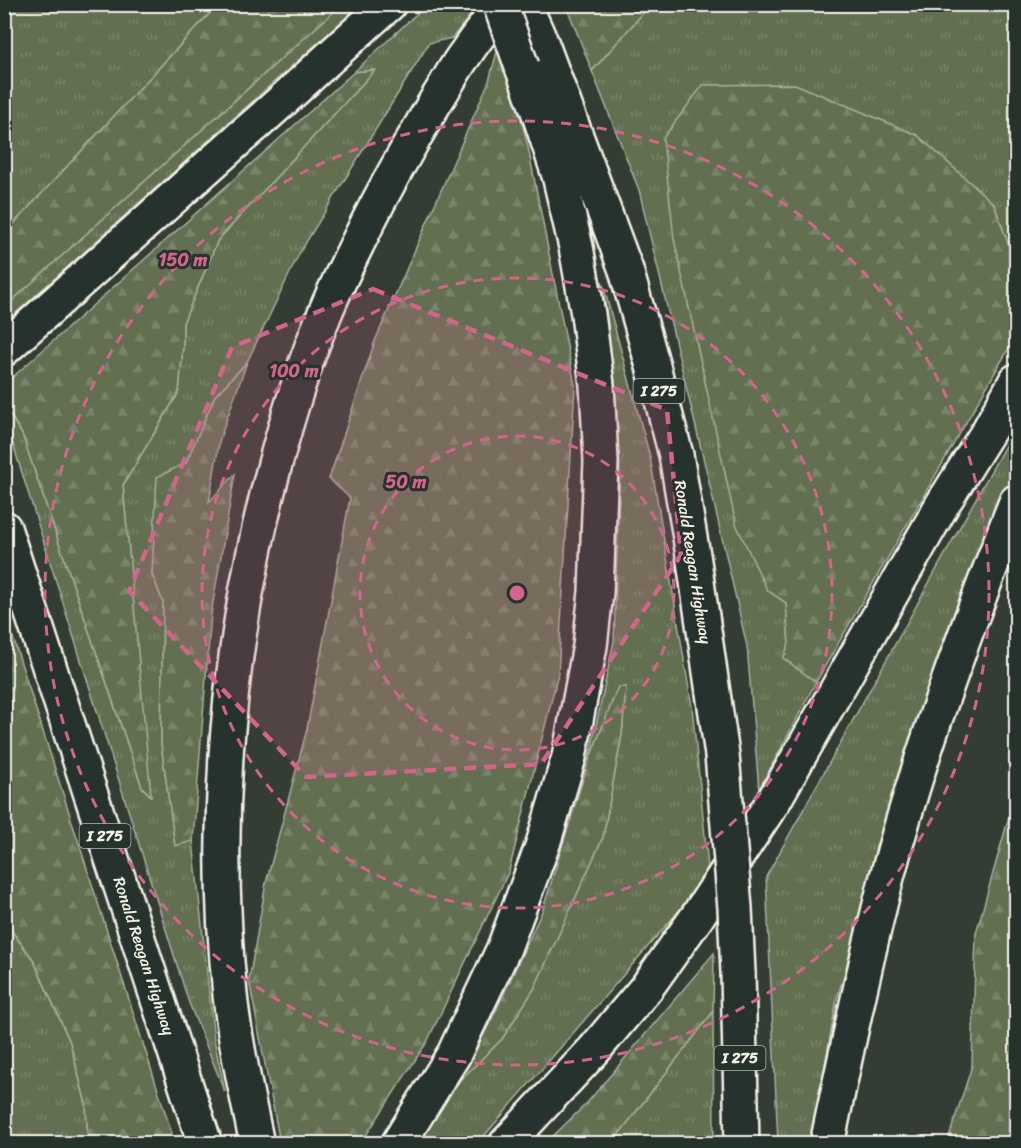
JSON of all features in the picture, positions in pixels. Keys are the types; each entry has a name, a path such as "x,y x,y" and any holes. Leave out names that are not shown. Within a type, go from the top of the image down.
{"highway":[{"path":"4,349 389,4"},
{"path":"257,1143 230,996 224,902 224,806 230,701 243,605 263,509 300,381 326,312 356,248 387,185 427,117 465,54 501,4 531,54 576,247 588,314 597,385 602,461 596,592 590,646 569,757 537,863 504,948 454,1054 399,1143"},
{"name":"Ronald Reagan Highway","path":"524,4 531,54 626,270 676,455 696,572 722,754 735,908 742,1143"},
{"path":"506,1143 602,1041 646,987 697,917 773,802 942,505 1017,381"},
{"path":"827,1143 887,877 937,715 1017,502"},
{"name":"Ronald Reagan Highway","path":"4,528 205,1143"}],"highlighted area":[{"path":"373,289 667,410 681,555 541,764 306,777 129,591 232,347"}],"green space":[{"path":"217,4 341,5 5,307 5,233"},
{"path":"5,5 217,5 5,233"},
{"path":"341,5 360,5 5,323 4,307"},
{"path":"426,5 479,5 452,38 429,43 300,252 247,362 215,396 186,463 152,574 163,602 161,743 175,845 193,841 214,1039 225,1092 189,1003 5,419 4,406 22,434 142,787 150,795 123,485 179,392 183,323 218,240 375,70 354,72"},
{"path":"566,5 650,5 592,71"},
{"path":"650,5 1016,5 1016,266 994,204 767,590 786,603 789,644 784,658 816,682 759,790 747,646 709,482 639,190 592,71"},
{"path":"501,37 528,147 575,386 558,674 509,871 427,1042 361,1143 280,1143 249,980 266,883 307,729 350,498 329,479 375,341 489,81"},
{"path":"375,70 218,240 183,323 179,392 123,485 151,796 142,787 22,434 5,406 5,384 354,72"},
{"path":"795,84 917,135 994,204 1016,266 1016,336 816,682 783,658 789,644 786,603 767,590 736,524 674,239 663,138 703,85"},
{"path":"602,281 650,457 692,707 708,866 696,891 478,1143 417,1144 460,1080 502,1039 534,989 603,837 622,734 626,687 618,687 588,763 614,641 620,465"},
{"path":"247,362 220,438 209,502 235,474 211,614 193,841 175,846 161,743 163,602 152,574 157,477 186,463 215,396"},
{"path":"1016,426 1016,469 917,724 837,999 811,1143 778,1143 766,877"},
{"path":"5,613 175,1143 88,1143 86,1104 70,1042 33,959 5,922"},
{"path":"618,687 626,687 622,734 603,837 534,989 502,1039 460,1080 496,1011 543,909 588,763"},
{"path":"1016,792 1016,1143 947,1143 972,1066 976,933"},
{"path":"4,922 33,959 70,1042 86,1104 88,1143 10,1144 5,1142"},
{"path":"714,953 713,1012 612,1143 546,1143 587,1103"},
{"path":"713,1012 714,1143 612,1143"}]}
